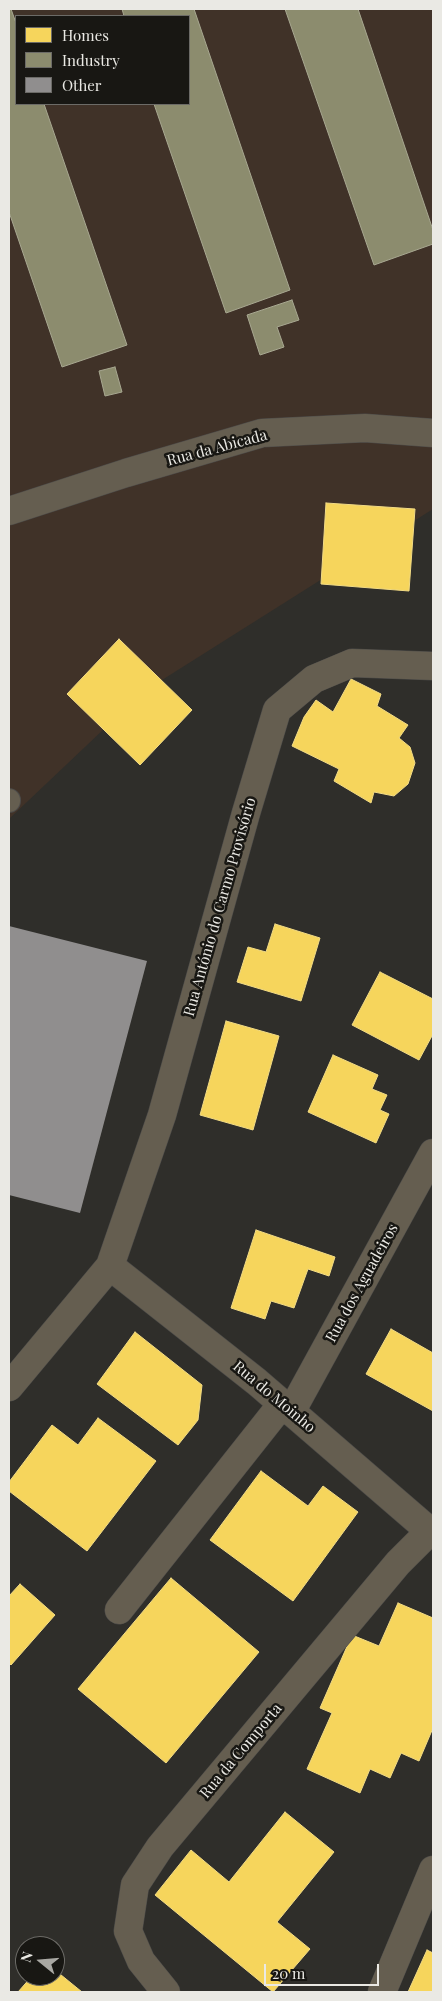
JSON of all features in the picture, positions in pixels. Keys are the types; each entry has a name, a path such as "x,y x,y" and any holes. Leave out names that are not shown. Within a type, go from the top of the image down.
{"street":[{"name":"Rua da Abicada","path":"9,511 126,473 262,433 365,428 433,433"},
{"name":"Rua António do Carmo Provisório","path":"110,1266 162,1115 243,823 277,710 314,679 352,663 433,666"},
{"name":"Rua dos Aguadeiros","path":"119,1610 287,1408 433,1153"},
{"path":"9,1388 110,1266"},
{"name":"Rua do Moinho","path":"110,1266 257,1382 431,1532"},
{"name":"Rua da Comporta","path":"166,1992 141,1961 128,1931 135,1885 160,1847 398,1563 431,1532"},
{"path":"382,1992 433,1870"}],"shaded area":[{"path":"9,9 433,9 433,509 143,692 9,819"}],"building: Homes":[{"path":"326,503 415,509 409,591 321,584"},
{"path":"119,639 192,710 140,765 67,694"},
{"path":"351,679 381,694 377,706 408,725 399,738 410,747 415,763 408,784 394,796 374,792 371,803 334,781 339,769 292,746 304,717 316,700 333,712"},
{"path":"275,924 320,938 301,1001 237,982 248,947 266,952"},
{"path":"380,972 433,999 433,1034 419,1060 352,1025"},
{"path":"226,1021 279,1036 253,1130 200,1115"},
{"path":"333,1055 378,1075 372,1089 387,1095 380,1110 389,1114 376,1143 308,1112"},
{"path":"256,1230 335,1257 329,1276 308,1269 294,1308 271,1301 265,1319 231,1308"},
{"path":"391,1329 433,1353 433,1411 366,1374"},
{"path":"135,1332 202,1385 198,1420 178,1445 97,1384"},
{"path":"98,1418 156,1461 87,1551 9,1491 9,1482 52,1425 78,1445"},
{"path":"261,1471 308,1506 323,1486 358,1512 293,1601 210,1540"},
{"path":"171,1578 259,1652 166,1763 78,1689"},
{"path":"20,1584 55,1615 11,1665 9,1663 9,1596"},
{"path":"398,1603 433,1618 433,1728 419,1761 401,1753 390,1778 370,1769 360,1793 307,1769 332,1713 320,1708 352,1635 379,1646"},
{"path":"285,1812 334,1852 277,1922 310,1949 273,1992 155,1895 191,1850 229,1882"},
{"path":"427,1950 433,1953 433,1992 408,1992"},
{"path":"65,1978 82,1992 18,1992 23,1986 65,1986"}],"building: Industry":[{"path":"9,9 11,9 15,20 15,105 44,105 127,345 62,367 9,212"},
{"path":"122,9 194,9 290,290 226,313 154,105 190,105 190,15 124,15"},
{"path":"285,9 358,9 433,230 433,244 374,265"},
{"path":"292,300 299,320 277,327 284,347 260,355 247,315"},
{"path":"115,367 122,392 105,396 99,371"}],"building: Other":[{"path":"9,926 147,961 80,1213 9,1195"}]}
